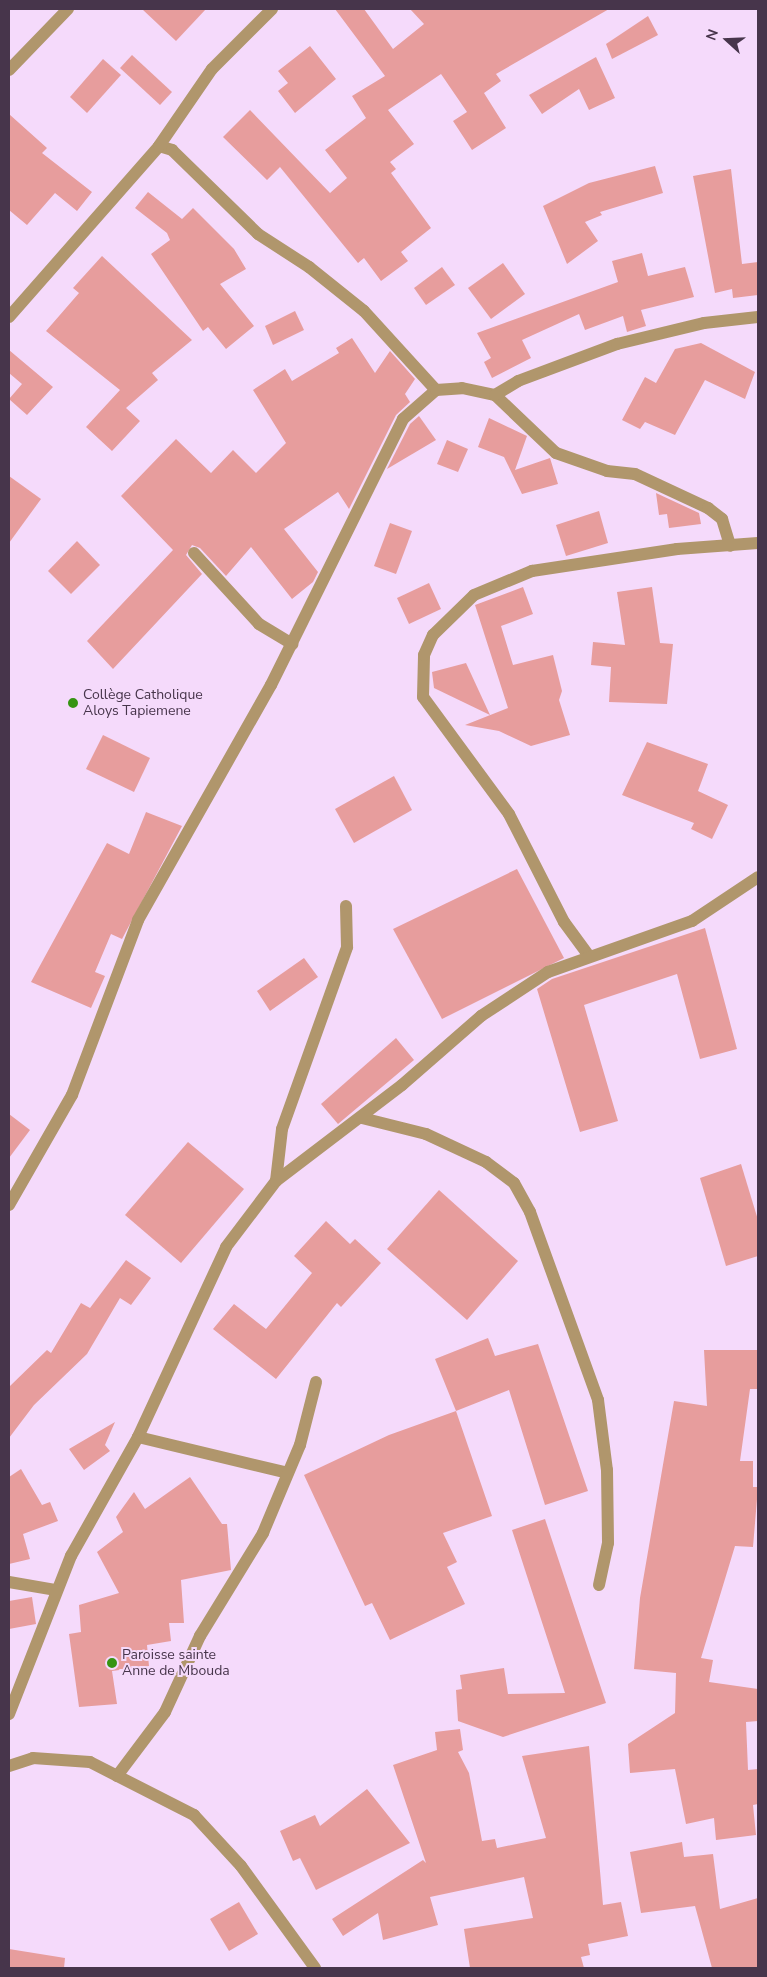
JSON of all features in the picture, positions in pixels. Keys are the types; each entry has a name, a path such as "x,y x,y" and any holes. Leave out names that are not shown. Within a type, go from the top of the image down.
{"street":[{"path":"9,70 68,9"},
{"path":"9,317 159,146 212,69 272,9"},
{"path":"159,146 172,150 258,234 364,311 436,390"},
{"path":"495,395 518,381 617,344 704,323 758,317"},
{"path":"9,1205 72,1095 138,920 292,644 337,544 403,419 436,390 462,388 495,395 556,454 600,469 635,474 708,508 722,519 730,546"},
{"path":"588,956 564,922 509,814 422,697 424,655 433,635 474,595 532,571 677,549 758,544"},
{"path":"194,553 259,624 292,644"},
{"path":"9,1714 56,1590 138,1437 226,1248 276,1181 362,1118 481,1016 548,972 588,956 692,921 758,877"},
{"path":"276,1181 282,1128 346,947 346,906"},
{"path":"362,1118 426,1134 486,1162 514,1183 530,1212 598,1400 607,1470 608,1543 599,1585"},
{"path":"118,1776 165,1712 200,1636 262,1533 300,1445 316,1382"},
{"path":"138,1437 288,1472"},
{"path":"9,1582 56,1590"},
{"path":"9,1766 33,1758 68,1758 90,1762 194,1815 211,1830 315,1968"}],"building":[{"path":"142,9 206,9 176,41"},
{"path":"335,9 364,9 393,49 424,24 410,9 609,9 496,74 501,81 484,93 506,128 472,150 453,121 467,112 441,74 388,110 414,144 390,162 396,169 391,173 431,228 401,252 408,261 381,281 364,258 358,263 280,167 267,180 223,137 250,110 330,193 347,178 325,150 366,118 352,96 385,76"},
{"path":"648,16 658,35 612,59 606,44"},
{"path":"310,46 336,79 295,113 278,91 288,83 278,71"},
{"path":"132,55 172,92 160,105 120,68"},
{"path":"596,57 615,98 589,110 579,89 542,114 529,95"},
{"path":"103,59 121,75 87,113 70,97"},
{"path":"9,114 47,148 42,153 92,192 77,211 55,193 27,225 9,210"},
{"path":"655,166 663,193 600,212 602,215 585,222 598,241 567,264 543,206 589,183"},
{"path":"731,169 742,264 758,262 758,295 733,298 732,289 715,293 693,176"},
{"path":"148,192 182,219 193,208 234,249 246,269 220,284 254,326 226,349 208,327 203,331 151,254 170,240 167,233 135,208"},
{"path":"642,253 648,276 685,267 694,297 641,310 646,326 627,332 623,316 585,330 579,314 522,340 531,358 492,378 484,362 491,358 477,333 618,282 612,261"},
{"path":"102,256 192,340 152,373 158,380 126,408 140,421 112,451 86,427 120,390 46,331 79,293 73,288"},
{"path":"503,263 525,294 491,319 468,288"},
{"path":"442,267 455,285 426,305 414,288"},
{"path":"295,311 304,330 273,345 265,326"},
{"path":"352,338 375,373 390,351 415,379 405,394 410,402 396,415 349,509 338,492 284,529 318,572 313,582 292,599 251,547 226,576 200,548 192,545 186,555 202,574 113,669 87,641 173,550 121,496 176,439 211,473 233,450 256,473 286,443 253,390 285,369 292,381 339,353 336,348"},
{"path":"701,343 755,372 745,399 705,380 675,435 645,422 640,429 622,420 645,377 656,383 675,349"},
{"path":"9,350 53,387 27,415 9,399 22,384 9,373"},
{"path":"419,416 436,440 387,469 410,424"},
{"path":"489,418 527,436 515,470 550,458 558,484 522,494 504,457 478,447"},
{"path":"447,440 468,449 458,472 437,464"},
{"path":"9,476 41,499 9,543"},
{"path":"656,493 699,513 701,524 669,528 667,514 659,515"},
{"path":"599,511 608,543 566,556 556,525"},
{"path":"390,523 412,531 396,574 374,566"},
{"path":"77,541 100,565 71,594 48,571"},
{"path":"429,583 441,609 409,624 397,598"},
{"path":"523,587 533,614 501,626 513,665 553,655 562,691 559,700 570,735 531,746 499,731 465,725 508,708 475,605"},
{"path":"652,587 660,643 673,644 667,704 609,702 611,667 591,665 593,642 625,645 617,592"},
{"path":"466,663 490,715 434,688 432,672"},
{"path":"103,735 150,758 134,792 86,769"},
{"path":"647,742 708,764 698,791 728,805 712,839 691,829 694,823 622,795"},
{"path":"394,776 412,810 354,843 335,809"},
{"path":"146,812 182,826 122,939 111,934 95,972 105,976 91,1008 31,982 107,843 129,854"},
{"path":"517,869 564,958 442,1019 393,929"},
{"path":"705,928 737,1049 700,1059 677,974 584,1005 618,1121 580,1132 537,989 552,979"},
{"path":"304,958 318,977 270,1011 257,991"},
{"path":"396,1038 414,1060 338,1124 321,1104"},
{"path":"9,1114 30,1130 9,1158"},
{"path":"188,1142 244,1189 181,1263 125,1215"},
{"path":"741,1164 758,1220 758,1256 726,1266 700,1178"},
{"path":"439,1190 518,1261 467,1320 387,1249"},
{"path":"326,1221 350,1244 355,1239 381,1263 341,1307 337,1303 276,1379 213,1329 234,1304 266,1329 312,1273 294,1256"},
{"path":"126,1260 151,1278 131,1305 120,1298 87,1354 34,1405 9,1438 9,1387 47,1350 51,1353 81,1303 90,1308"},
{"path":"488,1338 495,1356 538,1344 588,1491 545,1505 509,1390 456,1411 435,1359"},
{"path":"704,1350 758,1350 758,1389 750,1389 740,1461 753,1461 753,1487 758,1487 753,1547 735,1546 701,1658 713,1660 709,1682 758,1689 758,1721 746,1722 748,1770 758,1769 758,1804 753,1805 756,1835 716,1840 714,1818 686,1824 675,1769 630,1773 628,1744 675,1713 676,1673 634,1669 640,1598 674,1401 707,1406"},
{"path":"456,1411 492,1516 443,1533 457,1562 447,1567 465,1604 390,1640 372,1603 365,1606 304,1475 389,1435"},
{"path":"115,1422 105,1445 110,1451 84,1470 69,1449"},
{"path":"21,1469 42,1505 50,1502 58,1521 23,1534 30,1559 9,1564 9,1477"},
{"path":"190,1477 222,1524 227,1524 231,1570 181,1580 184,1623 169,1623 171,1641 147,1645 149,1666 112,1671 117,1704 79,1707 69,1634 81,1632 79,1605 119,1593 97,1552 123,1532 116,1517 134,1492 145,1509"},
{"path":"545,1519 606,1703 503,1737 458,1721 456,1690 462,1689 460,1675 504,1668 508,1694 565,1693 512,1530"},
{"path":"32,1597 36,1624 9,1629 9,1601"},
{"path":"460,1729 463,1750 458,1752 469,1773 482,1841 495,1839 497,1848 546,1838 522,1756 589,1746 603,1905 621,1902 628,1936 588,1944 590,1955 581,1957 584,1968 470,1968 464,1929 533,1918 524,1877 430,1897 438,1925 383,1940 378,1913 343,1936 332,1919 423,1860 426,1863 393,1765 437,1750 435,1732"},
{"path":"367,1789 410,1843 316,1890 300,1858 293,1861 280,1831 315,1815 320,1826"},
{"path":"682,1842 684,1857 713,1854 720,1909 758,1898 758,1968 712,1968 695,1906 641,1913 630,1852"},
{"path":"239,1902 258,1934 229,1951 210,1919"},
{"path":"9,1949 65,1958 64,1968 9,1968"}],"place":[{"name":"Collège Catholique Aloys Tapiemene","path":"73,703"},
{"name":"Paroisse sainte Anne de Mbouda","path":"112,1663"}]}
